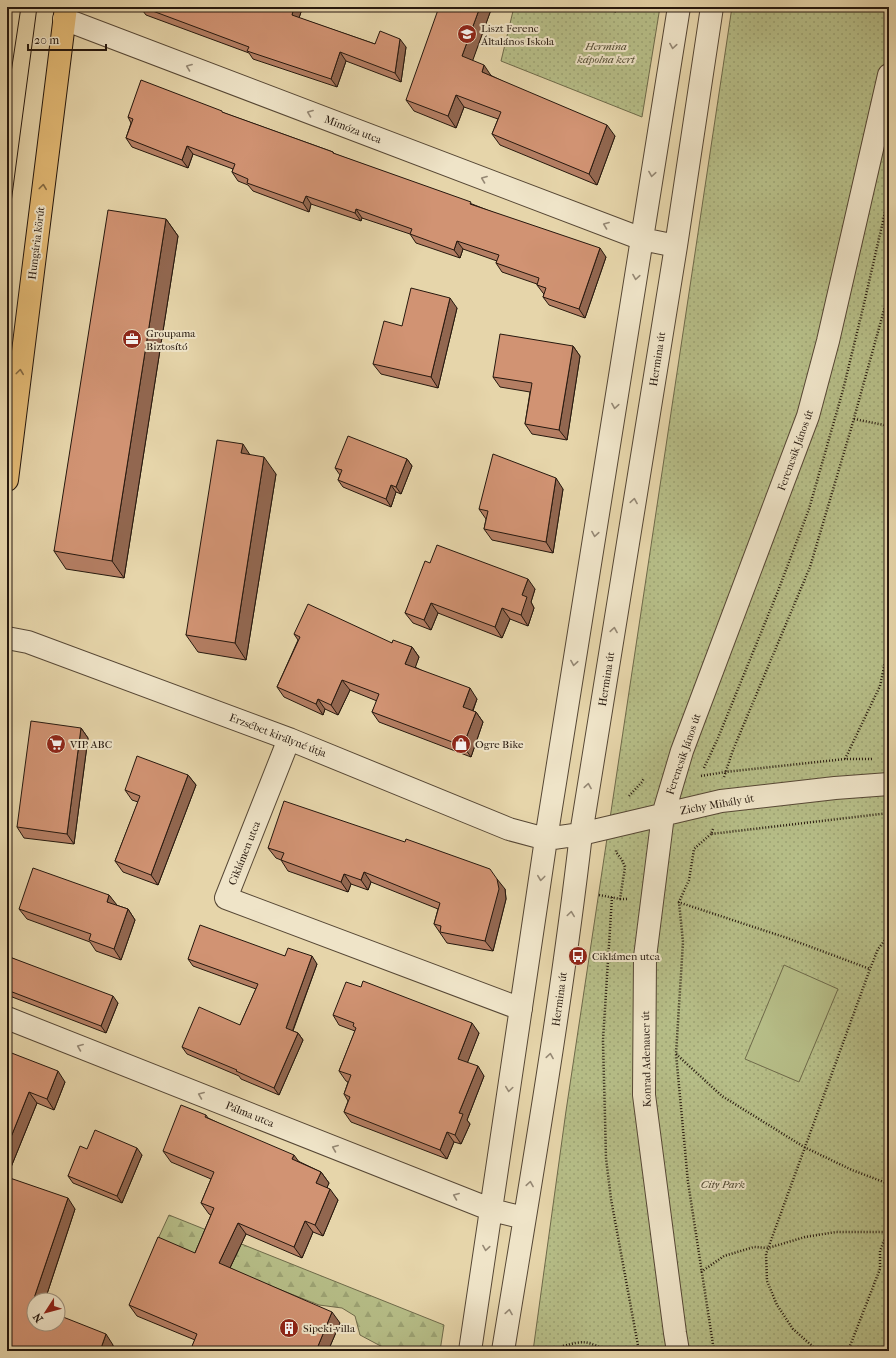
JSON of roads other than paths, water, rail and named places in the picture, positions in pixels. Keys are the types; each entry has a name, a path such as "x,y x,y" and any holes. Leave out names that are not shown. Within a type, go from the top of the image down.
{"main road":[{"name":"Hungária körút","path":"7,480 65,13"}],"street":[{"path":"470,1351 540,888 546,839 679,7"},
{"name":"Hermina út","path":"503,1351 556,1018 574,892 580,834 676,246 712,7"},
{"name":"Mimóza utca","path":"65,13 642,239 676,246"},
{"name":"Ferencsik János út","path":"662,815 685,743 808,416 828,341 889,75"},
{"name":"Erzsébet királyné útja","path":"7,638 36,645 289,739 509,829 546,839"},
{"name":"Ciklámen utca","path":"289,739 226,898 521,1009"},
{"name":"Zichy Mihály út","path":"546,839 580,834 720,801 835,788 889,784"},
{"name":"Konrad Adenauer út","path":"662,815 645,957 644,1095 678,1351"},
{"name":"Pálma utca","path":"7,1018 492,1210 524,1218"}],"tram line":[{"path":"7,99 21,7"},
{"path":"7,233 37,7"}],"place":[{"name":"Liszt Ferenc Általános Iskola","path":"467,34"},
{"name":"Groupama Biztosító","path":"132,339"},
{"name":"VIP ABC","path":"56,744"},
{"name":"Ogre Bike","path":"461,744"},
{"name":"Ciklámen utca","path":"578,956"},
{"name":"Sipeki-villa","path":"289,1328"}],"park label":[{"name":"Hermina kápolna kert","path":"606,52"},
{"name":"City Park","path":"723,1184"}]}
